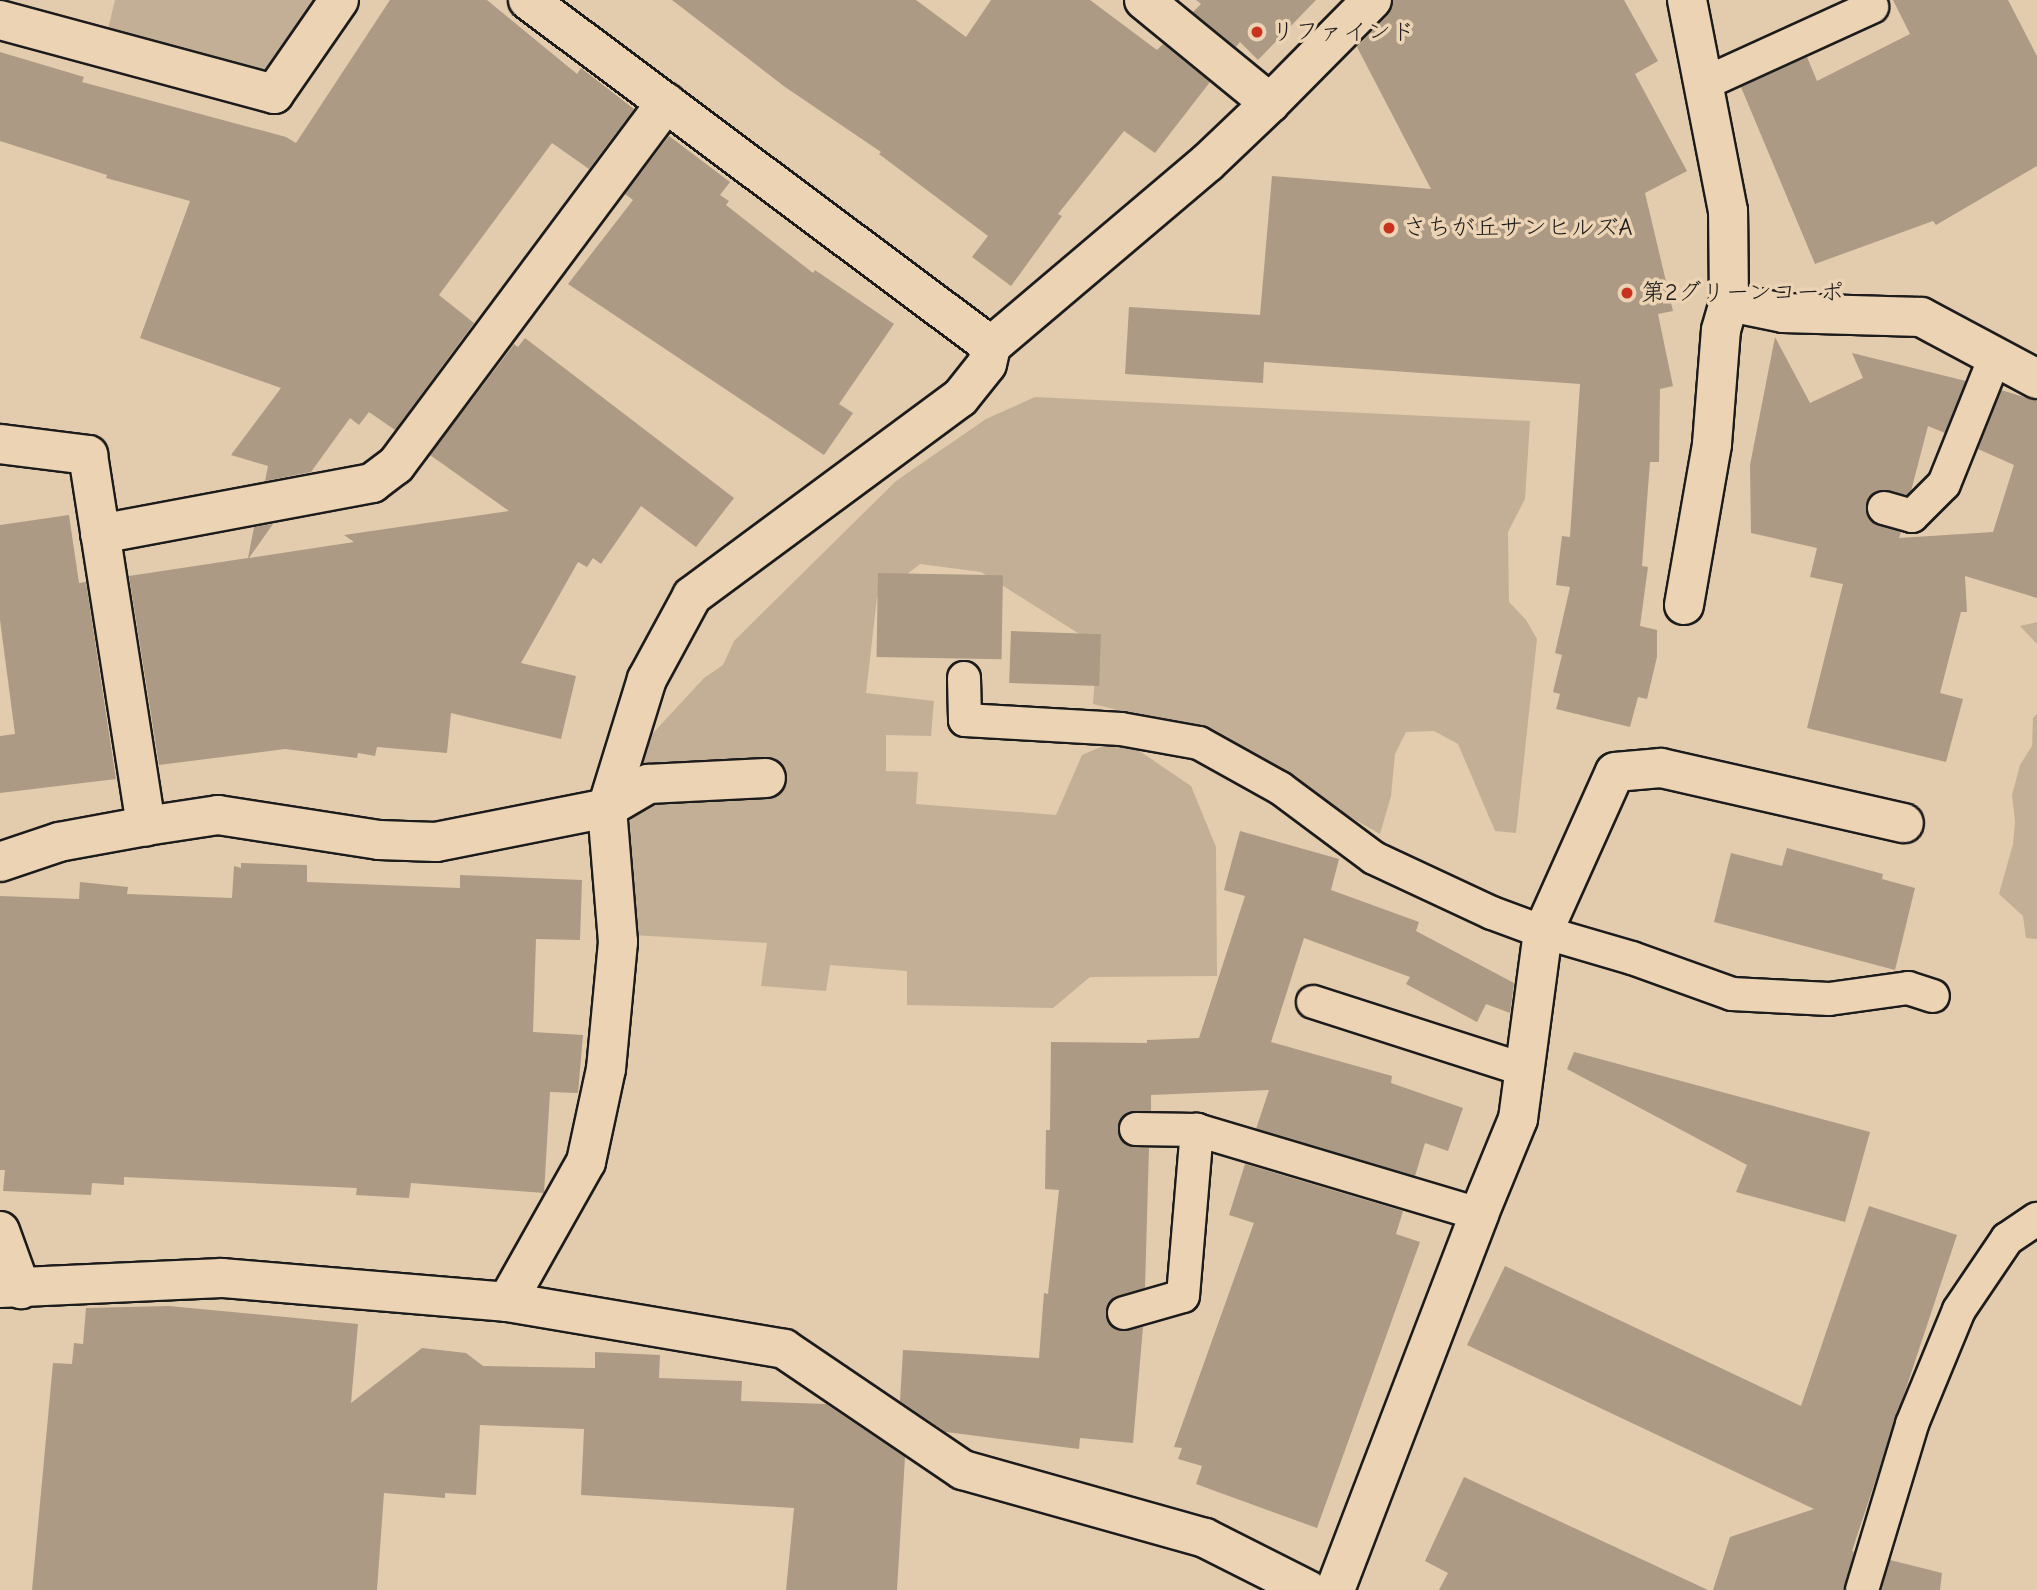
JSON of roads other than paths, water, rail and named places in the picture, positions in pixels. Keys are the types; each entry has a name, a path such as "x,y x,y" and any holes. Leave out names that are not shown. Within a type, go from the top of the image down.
{"street":[{"path":"0,20 274,94 339,0"},
{"path":"528,0 991,346"},
{"path":"507,1302 586,1162 606,1069 618,942 607,807 647,679 692,596 960,398 987,364 991,346 1207,163 1372,0"},
{"path":"1684,605 1712,444 1721,330 1729,302 1727,211 1687,0"},
{"path":"1155,3 1270,103"},
{"path":"100,534 372,483 396,465 666,103"},
{"path":"1729,302 1783,313 1921,317 2037,379"},
{"path":"0,444 88,455 146,826"},
{"path":"1335,1590 1518,1119 1543,932 1615,772 1661,768 1905,822"},
{"path":"0,862 59,842 218,815 379,840 436,842 607,807 648,784 766,778"},
{"path":"0,1231 10,1288 222,1278 507,1302 784,1349 963,1470 1098,1505 1205,1538 1308,1590"}],"lane":[{"path":"1703,83 1872,7"},
{"path":"1884,508 1912,516 1944,484 1995,357"},
{"path":"964,678 965,720 1121,729 1199,743 1280,788 1374,858 1492,913 1543,932 1632,958 1732,993 1829,999 1908,988 1933,996"},
{"path":"1313,1002 1525,1070"},
{"path":"1136,1129 1196,1130 1479,1214"},
{"path":"1124,1313 1183,1296 1196,1130"},
{"path":"1861,1590 1912,1424 1959,1310 2007,1239 2037,1219"}],"place":[{"name":"リファインド","path":"1257,32"},
{"name":"さちが丘サンヒルズA","path":"1389,228"},
{"name":"第2グリーンコーポ","path":"1627,293"}]}
